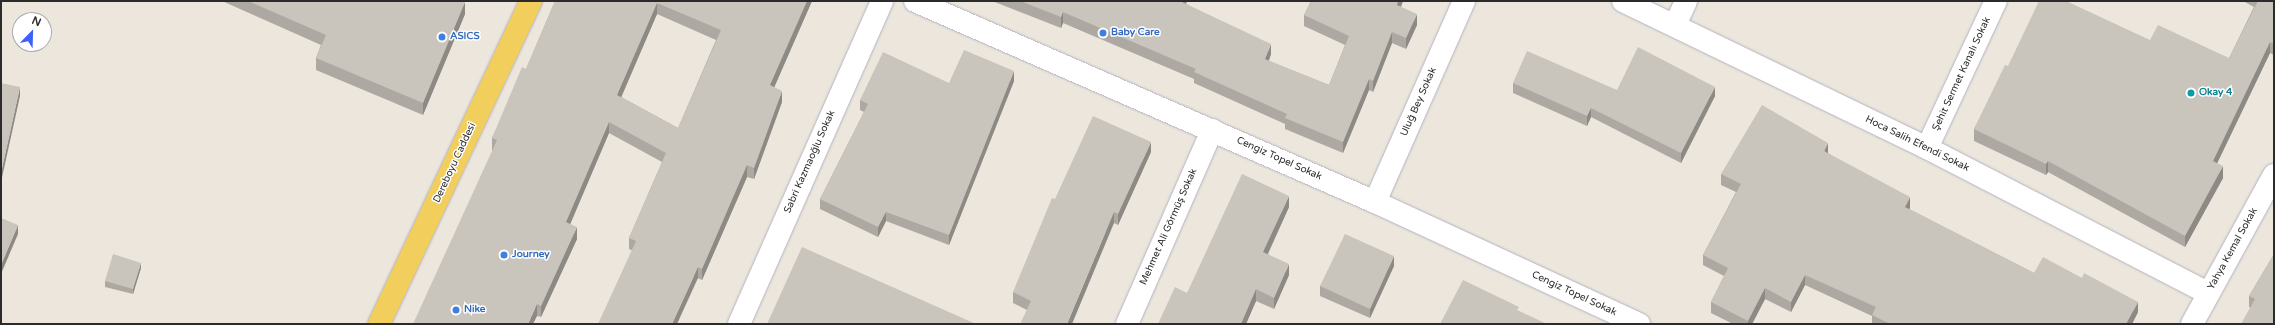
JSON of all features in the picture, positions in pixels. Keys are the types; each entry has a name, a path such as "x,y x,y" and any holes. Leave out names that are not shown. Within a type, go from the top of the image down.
{"main road":[{"name":"Dereboyu Caddesi","path":"379,324 531,1"}],"street":[{"name":"Sabri Kazmaoğlu Sokak","path":"739,324 882,1"},
{"name":"Cengiz Topel Sokak","path":"915,1 1375,202 1640,324"},
{"name":"Uluğ Bey Sokak","path":"1375,202 1464,1"},
{"name":"Hoca Salih Efendi Sokak","path":"1623,1 1927,148 2208,293"},
{"path":"1675,25 1686,1"},
{"name":"Şehit Sermet Kanalı Sokak","path":"1927,148 1996,1"},
{"name":"Mehmet Ali Görmüş Sokak","path":"1127,324 1212,130"},
{"name":"Yahya Kemal Sokak","path":"2192,324 2274,175"}],"building":[{"path":"248,1 465,2 423,103 316,58 326,35"},
{"path":"555,1 807,1 770,85 782,91 754,168 747,165 702,269 698,267 672,324 598,324 636,241 629,238 666,153 609,122 566,222 577,227 541,306 537,304 528,324 413,324 497,140 492,138 522,67 526,69","holes":["657,3 721,30 678,128 617,95"]},
{"path":"1020,1 1182,1 1271,44 1265,59 1329,85 1349,36 1304,15 1311,1 1398,1 1397,5 1417,14 1406,38 1392,32 1373,81 1369,79 1343,142 1285,118 1287,114 1194,72 1196,69 1063,12 1061,17"},
{"path":"2039,1 2066,1 2150,40 2158,25 2229,58 2258,1 2274,1 2274,44 2270,42 2213,161 2223,166 2185,236 2048,161 2046,164 1974,129 2005,65 2008,66"},
{"path":"1638,47 1715,87 1681,153 1591,108 1587,116 1513,83 1527,51 1617,90"},
{"path":"964,50 1014,71 949,235 886,212 878,227 820,199 868,104 860,100 883,52 949,83"},
{"path":"1,83 20,87 1,173"},
{"path":"1762,105 1828,143 1824,151 1910,197 1905,207 2034,273 2043,257 2082,278 2084,273 2138,302 2126,324 1890,324 1872,315 1876,307 1805,275 1791,302 1765,288 1748,321 1711,302 1728,268 1703,255 1741,184 1721,174"},
{"path":"1093,116 1151,142 1118,214 1114,212 1067,324 1020,324 1031,301 1013,292 1052,198 1055,199"},
{"path":"1242,174 1289,196 1263,252 1289,264 1274,298 1256,289 1241,324 1158,324 1175,287 1187,293"},
{"path":"1,218 18,225 1,265"},
{"path":"1345,234 1394,256 1370,309 1320,286"},
{"path":"802,247 976,324 767,324"},
{"path":"113,254 141,263 133,289 105,281"},
{"path":"2274,254 2274,324 2241,324 2255,299 2249,296"},
{"path":"1463,280 1519,307 1517,310 1547,324 1440,324"}],"place":[{"name":"Baby Care","path":"1103,33"},
{"name":"ASICS","path":"442,37"},
{"name":"Okay 4","path":"2191,93"},
{"name":"Journey","path":"504,255"},
{"name":"Nike","path":"456,310"}]}
